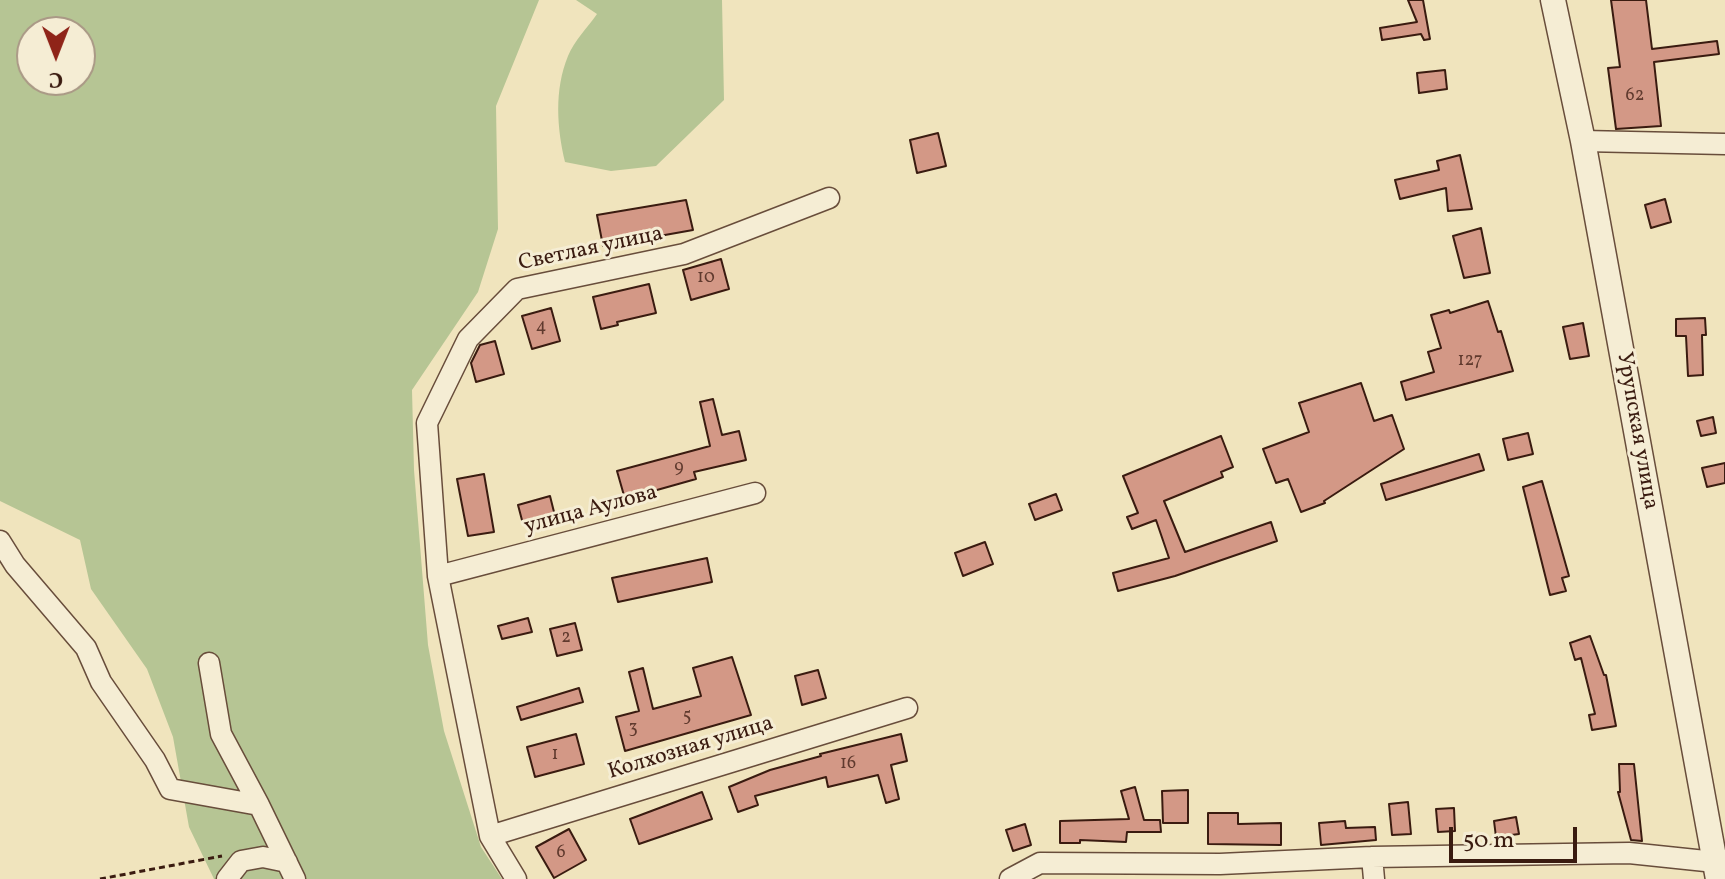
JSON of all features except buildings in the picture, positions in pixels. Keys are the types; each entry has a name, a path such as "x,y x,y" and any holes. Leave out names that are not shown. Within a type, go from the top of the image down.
{"street":[{"name":"Урупская улица","path":"1010,879 1040,863 1220,864 1372,857 1629,853 1720,868 1583,141 1553,0"},
{"path":"1583,141 1725,144"},
{"name":"Светлая улица","path":"438,576 427,423 468,339 517,289 684,254 829,198"},
{"name":"улица Аулова","path":"438,576 755,493"},
{"path":"0,541 15,565 86,648 101,682 155,760 170,789 259,805"},
{"path":"438,576 490,836 516,879"},
{"path":"209,663 221,734 291,870"},
{"name":"Колхозная улица","path":"490,836 907,708"},
{"path":"227,879 241,861 263,857 291,870"},
{"path":"1372,857 1374,879"}],"path":[{"path":"100,879 228,855"}],"green space":[{"path":"0,0 539,0 496,106 498,229 478,292 412,390 414,470 428,645 444,731 481,847 502,879 214,879 189,827 173,737 147,669 91,589 80,540 0,501"},
{"path":"576,0 722,0 724,100 656,166 611,171 565,162 559,122 560,82 571,50 597,14"}]}
